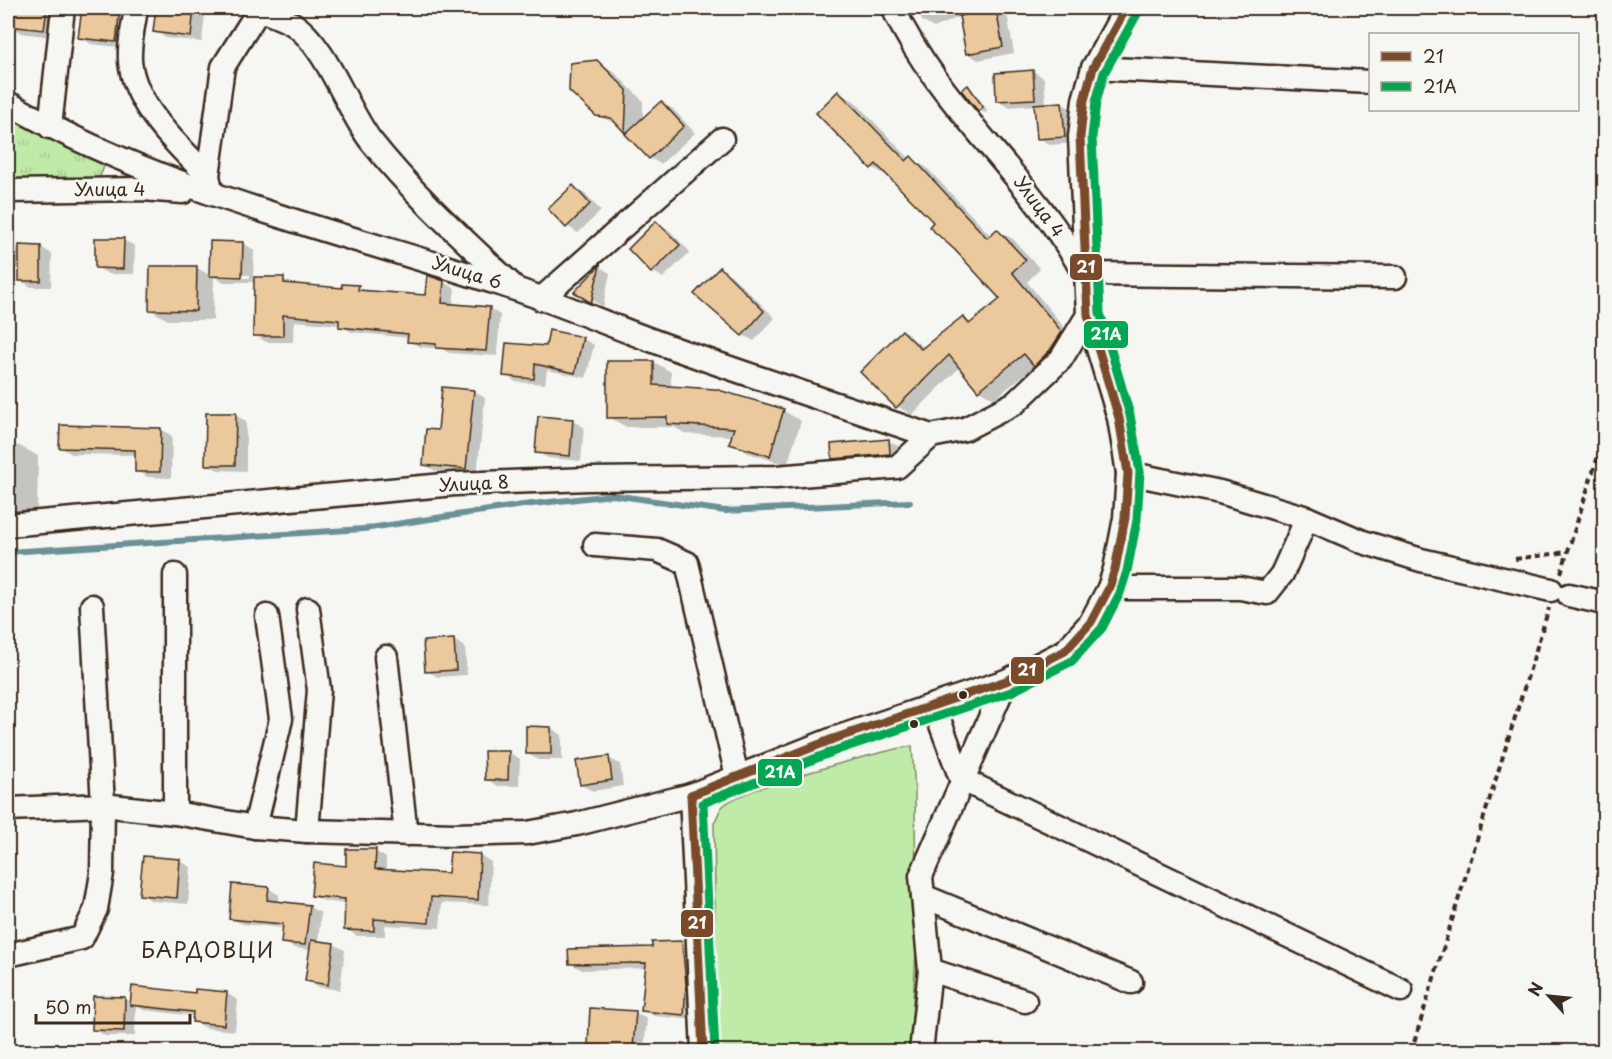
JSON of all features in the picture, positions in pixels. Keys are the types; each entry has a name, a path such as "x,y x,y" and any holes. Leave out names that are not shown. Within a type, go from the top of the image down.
{"street":[{"path":"50,127 63,8"},
{"path":"136,8 130,67 142,97 169,136 210,185"},
{"path":"210,185 223,67 260,8 294,25 315,48 333,74 370,139 420,199 515,289"},
{"name":"Улица 4","path":"893,8 903,28 952,98 1029,191 1070,248 1084,274"},
{"path":"8,809 102,805 175,813 255,827 307,831 405,834 527,833 577,824 691,795 833,739 1006,681 1065,651 1091,622 1109,588 1125,518 1128,474 1119,418 1088,315 1084,274 1080,137 1084,100 1094,68 1126,8"},
{"path":"1094,68 1369,82"},
{"name":"Улица 6","path":"8,103 50,127 143,169 210,185 541,298 651,340 931,436"},
{"path":"541,298 722,139"},
{"name":"Улица 4","path":"8,191 142,189 210,185"},
{"path":"1084,274 1395,277"},
{"path":"931,436 965,429 1015,404 1060,359 1088,315"},
{"name":"Улица 8","path":"8,525 455,484 589,479 776,477 897,467 931,436"},
{"path":"1128,474 1220,492 1307,518 1363,542 1421,560 1605,603"},
{"path":"1109,588 1240,588 1267,593 1282,574 1307,518"},
{"path":"595,545 657,550 687,562 737,776"},
{"path":"175,575 175,813"},
{"path":"8,954 82,938 96,909 102,873 102,805 92,606"},
{"path":"307,831 319,690 308,609"},
{"path":"255,827 282,719 267,616"},
{"path":"386,657 405,834"},
{"path":"921,1052 930,970 921,876 1006,681"},
{"path":"934,706 962,779 1401,990"},
{"path":"691,795 703,1052"},
{"path":"922,896 1131,982"},
{"path":"930,970 1025,1001"}],"path":[{"path":"1411,1052 1605,437"}],"green space":[{"path":"8,115 105,164 96,186 8,186"},
{"path":"912,746 915,792 916,953 910,1051 717,1051 714,823 720,810 734,799 782,781"}],"building":[{"path":"8,8 47,8 44,30 8,26"},
{"path":"82,8 120,8 116,42 78,38"},
{"path":"156,8 194,8 191,37 153,32"},
{"path":"996,9 1003,47 966,54 959,16"},
{"path":"597,60 627,90 625,133 611,118 596,116 569,91 570,63"},
{"path":"1033,70 1035,99 996,101 995,73"},
{"path":"968,85 983,107 978,111 961,90"},
{"path":"838,91 906,161 911,156 987,238 997,229 1026,260 1012,272 1062,332 1050,350 1034,366 1024,354 978,391 949,355 896,408 860,372 902,330 921,349 963,316 969,324 1000,299 955,250 929,227 933,222 876,164 871,169 816,113"},
{"path":"661,101 684,126 649,159 625,134"},
{"path":"1062,102 1065,137 1037,139 1034,104"},
{"path":"573,185 590,204 566,228 548,209"},
{"path":"656,221 680,245 651,273 628,249"},
{"path":"95,238 124,238 123,269 95,268"},
{"path":"210,241 243,242 242,277 209,276"},
{"path":"19,245 41,246 41,281 19,281"},
{"path":"600,265 591,303 574,292"},
{"path":"150,266 197,266 196,311 149,310"},
{"path":"720,267 764,311 742,336 694,294"},
{"path":"427,275 444,281 442,303 490,307 486,351 436,348 436,344 407,342 408,334 339,327 339,320 283,315 283,336 253,336 254,277 284,277 284,283 342,288 342,284 359,285 358,290 425,295"},
{"path":"549,330 583,337 575,373 535,364 534,379 503,376 506,343 546,346"},
{"path":"607,361 654,361 654,385 715,389 784,409 770,456 729,444 734,428 667,424 667,417 607,418"},
{"path":"442,387 474,390 466,469 423,465 426,429 438,430"},
{"path":"206,413 236,413 235,465 205,465"},
{"path":"538,416 573,419 570,456 535,453"},
{"path":"60,425 161,428 160,472 135,472 135,450 59,448"},
{"path":"889,439 890,454 832,459 831,444"},
{"path":"454,639 456,670 425,672 423,641"},
{"path":"526,726 551,727 551,754 526,754"},
{"path":"484,751 509,751 508,780 485,780"},
{"path":"609,756 612,780 580,785 576,761"},
{"path":"346,849 376,849 375,869 448,873 450,852 480,854 478,900 431,897 429,923 374,919 374,931 344,930 345,899 311,896 314,863 346,866"},
{"path":"143,856 180,859 177,898 139,895"},
{"path":"232,884 269,887 267,900 310,905 305,945 281,943 283,924 229,919"},
{"path":"311,940 334,943 328,985 305,981"},
{"path":"682,941 686,984 684,1015 641,1011 646,963 569,964 568,949 652,947 652,942"},
{"path":"132,986 195,993 195,989 227,992 224,1025 192,1022 193,1012 130,1005"},
{"path":"93,996 125,997 124,1031 92,1030"},
{"path":"590,1008 636,1011 633,1048 588,1045"}],"waterway":[{"path":"8,552 363,529 523,505 613,495 725,511 910,502"}],"transit line":[{"name":"21","path":"691,795 833,739 1006,681 1065,651 1091,622 1109,588 1115,569 1125,518 1128,473 1119,418 1088,315 1080,137 1084,100 1093,68 1126,8"},
{"name":"21A","path":"715,1051 703,803 837,750 1011,692 1072,661 1102,628 1120,593 1127,571 1137,520 1140,472 1130,415 1100,313 1092,137 1096,102 1104,73 1137,14"},
{"name":"21","path":"691,795 703,1052"}],"district":[{"name":"БАРДОВЦИ","path":"208,951"}]}
